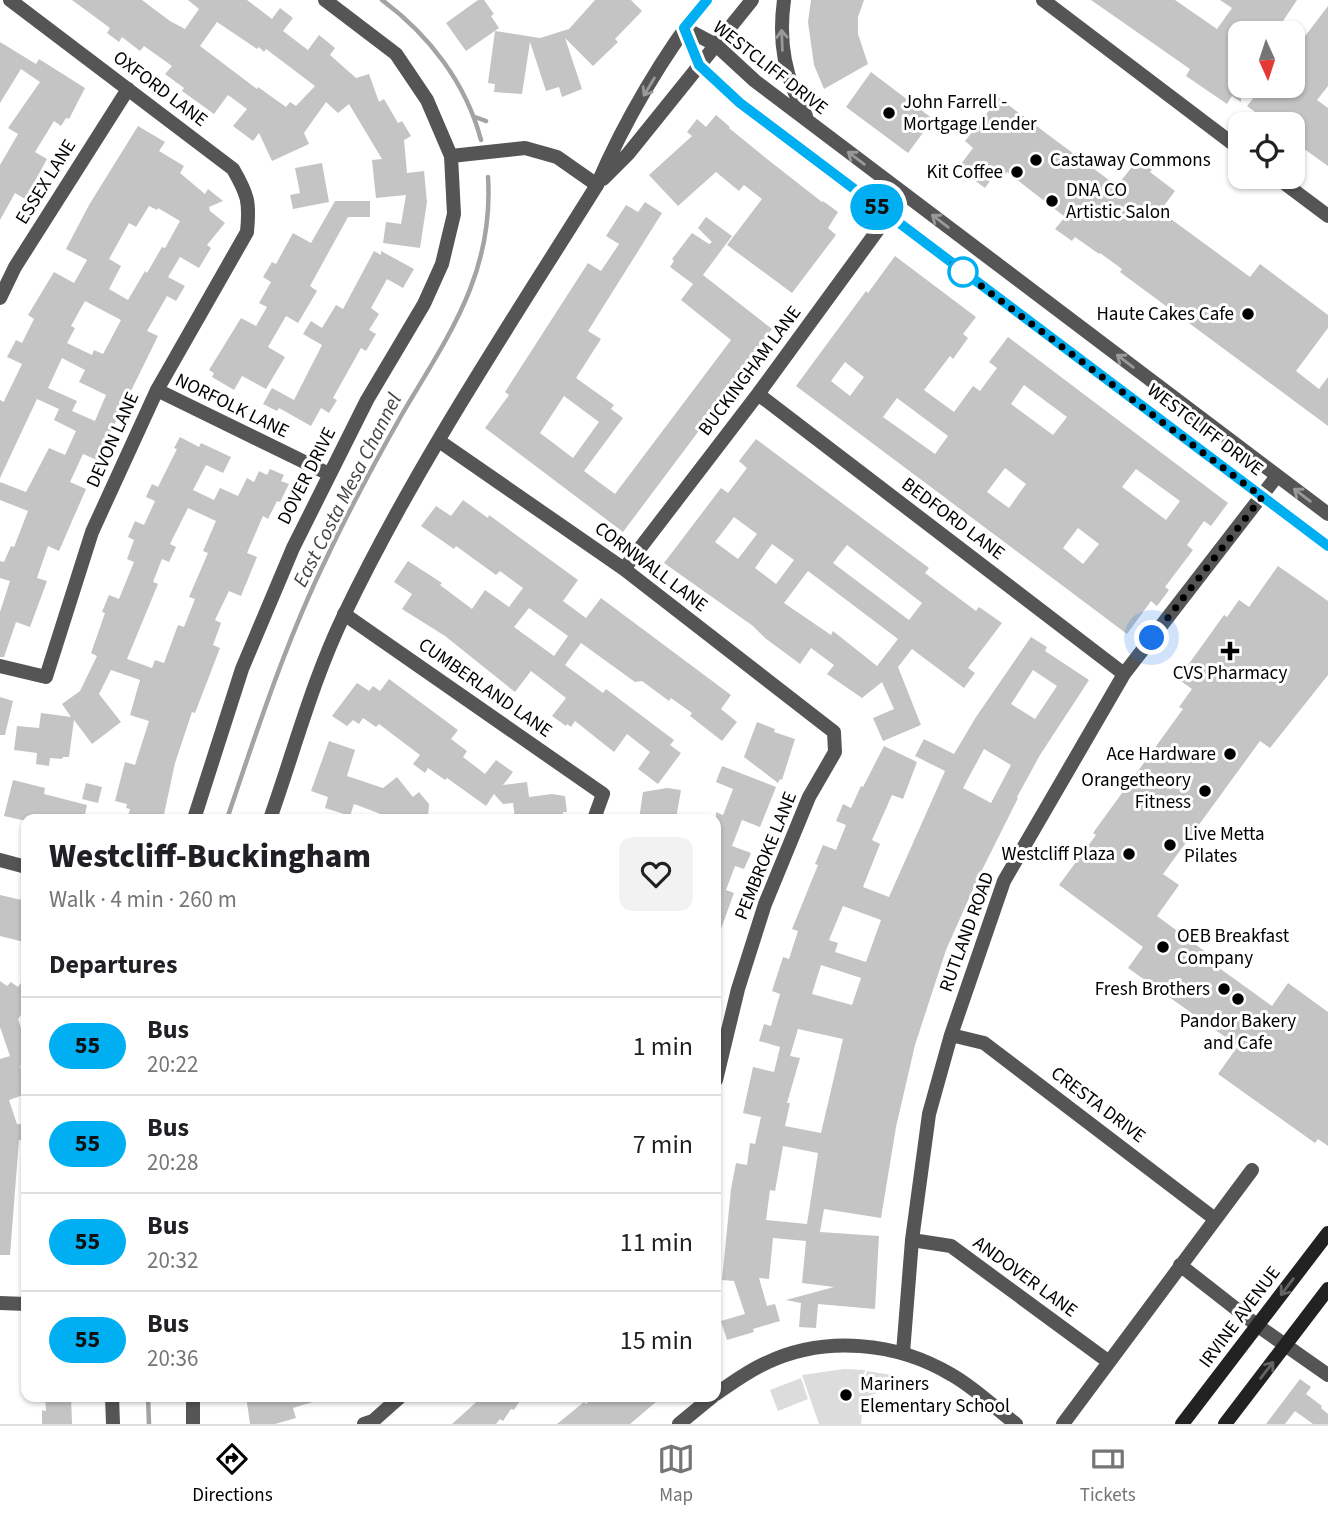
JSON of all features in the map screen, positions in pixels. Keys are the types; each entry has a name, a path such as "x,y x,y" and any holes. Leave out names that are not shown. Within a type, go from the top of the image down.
{"main road":[{"name":"IRVINE AVENUE","path":"1182,1424 1328,1233"},
{"path":"1225,1424 1328,1289"}],"street":[{"name":"OXFORD LANE","path":"10,0 233,169 245,190 249,208 247,232"},
{"path":"325,0 396,54 427,100 451,156 525,148 557,157 597,185"},
{"path":"272,814 331,644 397,513 597,185 612,149 684,28 707,0"},
{"path":"597,185 628,154 752,0"},
{"path":"784,0 781,40 785,67 794,94 810,123"},
{"path":"1043,0 1228,140"},
{"name":"WESTCLIFF DRIVE","path":"684,28 716,45 755,81 1328,514"},
{"name":"WESTCLIFF DRIVE","path":"684,28 699,65 740,103 1328,546"},
{"name":"ESSEX LANE","path":"0,298 15,267 128,89"},
{"name":"DOVER DRIVE","path":"196,814 242,669 293,548 367,400 424,304 442,264 454,214 451,156"},
{"path":"1292,189 1328,216"},
{"name":"BUCKINGHAM LANE","path":"624,569 758,394 903,193"},
{"name":"DEVON LANE","path":"0,666 46,677 92,532 157,390 247,232"},
{"name":"NORFOLK LANE","path":"157,390 329,474"},
{"name":"BEDFORD LANE","path":"758,394 1124,674"},
{"name":"CORNWALL LANE","path":"439,441 624,569 834,732"},
{"name":"RUTLAND ROAD","path":"903,1353 912,1240 929,1114 951,1035 1004,881 1124,674 1277,476"},
{"name":"CUMBERLAND LANE","path":"344,614 603,794 596,814"},
{"name":"PEMBROKE LANE","path":"721,1058 737,989 765,904 809,797 835,751 834,732"},
{"path":"0,860 21,866"},
{"name":"CRESTA DRIVE","path":"951,1035 985,1043 1215,1219"},
{"path":"1063,1424 1252,1170"},
{"name":"ANDOVER LANE","path":"912,1240 951,1246 1109,1362"},
{"path":"1180,1265 1258,1326 1328,1375"},
{"path":"0,1303 21,1304"},
{"path":"721,1391 765,1363 799,1352 852,1346 903,1353 954,1376 1016,1424"},
{"path":"112,1402 113,1424"},
{"path":"193,1402 193,1424"},
{"path":"364,1424 373,1421 394,1402"},
{"path":"680,1424 707,1402"}],"shaded area":[{"path":"844,1369 865,1370 866,1375 867,1371 892,1375 886,1391 874,1394 866,1401 861,1424 819,1424 802,1375"},
{"path":"801,1378 808,1399 778,1411 770,1390"}],"building":[{"path":"72,0 142,0 185,29 199,9 188,0 247,0 272,19 280,8 293,18 283,31 308,50 319,35 335,48 330,55 356,78 369,74 379,102 384,99 398,123 402,121 411,136 404,140 407,173 424,171 427,202 420,248 383,243 386,222 401,224 406,195 376,198 372,160 382,159 349,104 338,113 326,102 304,133 309,144 272,161 259,133 253,141 233,126 247,109 228,95 214,114 182,91 184,88 165,74 172,66 144,46 140,51 122,37 119,42 107,33 110,28","holes":["217,22 257,49 259,47 264,52 266,49 315,86 296,106 290,102 286,107 258,87 257,89 200,46"]},
{"path":"478,0 484,0 494,14 491,16 499,28 466,51 446,23"},
{"path":"595,0 631,0 642,11 615,39 618,42 593,66 565,38 582,89 562,97 559,87 546,91 530,42 522,94 494,92 495,84 488,83 495,31 540,38 569,29"},
{"path":"811,0 864,0 858,17 858,34 868,64 824,89 814,65 808,22"},
{"path":"1091,0 1175,0 1217,29 1232,8 1220,0 1297,0 1283,21 1228,21 1228,98 1231,98 1227,104 1186,76 1190,69"},
{"path":"1328,6 1328,86 1317,100 1328,108 1328,166 1305,150 1305,112 1255,112 1247,106 1253,98 1306,98 1306,35"},
{"path":"0,42 36,64 39,59 85,88 69,119 66,118 61,126 54,121 35,152 47,159 25,199 15,193 0,220 0,165 18,134 8,128 40,82 21,69 0,103"},
{"name":"John Farrell - Mortgage Lender","path":"871,72 933,119 908,153 846,107"},
{"path":"999,98 1117,186 1138,159 1175,191 1160,211 1250,277 1260,264 1328,315 1328,328 1296,371 1319,389 1328,377 1328,426 1120,272 1122,269 1100,253 1075,237 1072,241 1055,229 1065,217 1007,172 1001,179 995,174 985,188 958,168 973,148 965,141"},
{"path":"716,115 767,159 838,212 828,228 836,235 792,293 727,245 762,199 744,185 739,191 716,172 678,206 649,175 692,136 687,132 697,119 706,127"},
{"path":"138,126 165,142 159,151 184,166 180,173 205,194 208,189 223,201 209,207 210,211 225,223 207,245 211,248 199,268 180,257 168,277 185,286 176,301 167,296 147,331 158,336 97,460 83,454 70,482 86,489 59,551 48,546 37,578 47,581 30,627 16,622 4,657 0,657 0,612 10,581 0,578 0,561 4,562 11,546 14,547 28,511 0,500 0,482 26,492 49,448 65,455 76,431 54,420 59,409 37,399 0,478 0,400 4,402 22,364 7,357 16,340 22,343 34,319 28,315 54,272 74,283 87,260 66,249 89,205","holes":["149,206 157,210 158,208 180,221 165,248 162,247 128,300 109,289 121,266 109,259 129,223 136,227","85,301 121,320 103,354 94,350 92,355 67,343 75,328 71,326","62,358 85,370 79,382 106,395 95,421 72,411 77,401 48,388"]},
{"path":"322,163 329,202 293,209 290,195 300,193 295,168"},
{"path":"335,201 370,201 370,217 348,217 310,286 317,291 298,323 286,316 268,347 285,357 266,389 242,376 234,390 212,377 214,373 209,370 241,318 256,326 267,307 259,303 271,282 263,277 272,262 276,264 293,233 311,243"},
{"path":"645,202 662,213 588,331 601,339 576,378 614,405 611,409 623,418 584,471 615,494 731,340 681,300 693,284 670,267 674,261 672,259 692,233 709,244 712,242 698,228 706,217 732,236 703,275 772,329 744,366 746,368 623,532 485,428 509,395 505,392 588,263 601,271 619,244 606,236 626,205 638,212","holes":["564,396 599,422 573,458 540,433"]},
{"path":"374,251 381,255 381,251 414,269 403,288 387,279 371,308 379,314 369,330 376,334 366,351 361,348 333,398 337,400 329,413 321,408 311,426 279,408 277,411 263,404 272,388 294,400 322,345 303,334 311,321 322,328 336,305 343,309"},
{"path":"895,256 976,317 963,334 968,338 953,359 950,356 924,390 954,412 973,386 980,391 997,368 989,362 1008,337 1228,503 1211,526 1204,521 1187,545 1193,550 1165,587 1169,590 1157,606 1151,601 1127,634 796,386 866,291 868,293","holes":["845,362 864,377 850,396 831,381","1024,385 1067,417 1053,435 1011,404","897,398 948,436 935,454 883,417","1005,468 1026,484 1009,508 987,492","1136,469 1180,501 1166,520 1122,487","1078,528 1099,544 1083,564 1063,548"]},
{"path":"180,437 199,447 201,443 231,457 223,473 206,465 193,490 214,500 220,488 238,496 247,478 254,482 259,471 267,475 270,469 284,475 281,481 289,484 268,519 263,516 247,553 257,557 241,596 229,591 215,620 221,623 213,645 220,648 195,713 192,712 175,763 164,814 128,814 130,809 126,808 127,804 115,801 125,762 135,765 149,721 130,715 140,680 111,670 99,694 121,722 92,744 74,720 69,757 50,758 49,766 36,764 37,753 14,750 17,726 39,728 41,713 71,717 62,704 80,691 97,656 91,653 109,595 119,599 134,562 127,559 134,540 128,537 135,521 144,525 155,501 146,497 152,484 158,487 177,449 174,448","holes":["188,508 216,521 203,551 208,553 189,597 195,599 184,627 178,625 164,663 155,660 152,668 127,659 158,584 153,582 162,559 169,562 176,547 170,544"]},
{"path":"756,439 929,568 925,573 976,611 979,607 1002,623 968,668 975,673 964,688 912,649 898,667 921,725 883,741 873,718 894,709 882,682 862,698 827,674 834,665 811,648 800,664 753,626 664,563 721,488 728,493 747,468 739,461","holes":["734,517 757,534 738,559 715,542","772,544 794,560 776,584 755,568","847,545 922,603 909,620 833,563","808,571 898,639 877,666 833,631 831,635 784,603"]},
{"path":"463,500 488,518 489,515 578,580 563,601 586,618 601,598 731,695 721,709 737,722 722,741 671,698 669,701 642,681 635,682 581,643 565,665 603,693 606,689 674,740 670,745 681,753 658,784 638,769 650,752 627,734 614,752 575,721 571,727 567,724 566,726 552,716 566,698 531,671 515,692 445,636 402,609 412,594 394,582 408,561 442,583 440,585 472,609 485,590 509,607 523,588 500,571 496,575 456,546 454,549 421,526 436,506 451,516","holes":["529,608 568,636 554,656 514,627"]},
{"name":"Westcliff Plaza","path":"1278,566 1328,601 1328,675 1270,748 1260,741 1163,874 1179,885 1157,916 1207,953 1204,957 1272,1006 1288,983 1328,1012 1328,1146 1318,1139 1315,1143 1218,1074 1238,1046 1128,968 1143,947 1059,885 1096,835 1093,833 1183,709 1179,707 1192,689 1178,679 1224,615 1227,617 1239,600 1249,607"},
{"path":"1031,637 1047,647 1045,651 1089,680 1040,755 1017,797 946,950 915,1045 896,1127 881,1218 824,1209 820,1232 879,1236 875,1309 818,1304 816,1328 799,1327 801,1303 786,1300 834,1287 802,1283 806,1241 773,1238 769,1279 759,1278 767,1306 775,1304 780,1321 727,1340 721,1321 745,1314 734,1281 722,1280 731,1189 736,1163 747,1165 750,1143 755,1144 761,1117 743,1113 753,1067 774,1072 780,1047 759,1041 764,1024 771,1026 780,994 772,991 783,957 789,959 798,931 792,929 818,865 815,864 823,845 836,850 846,825 836,821 843,804 851,808 884,746 917,762 903,799 892,795 872,840 880,844 863,887 889,897 945,771 915,756 924,739 954,754","holes":["1033,670 1057,686 1035,719 1011,704","984,749 1011,765 991,803 963,788","843,906 881,920 866,962 835,952 838,943 829,940","821,965 861,978 852,1005 812,994","798,1029 843,1039 821,1133 785,1126 790,1103 787,1103 800,1058 790,1056","783,1146 818,1153 807,1224 766,1220 770,1190 775,1191"]},
{"path":"389,679 458,730 451,739 467,751 463,757 485,774 496,760 513,772 503,785 527,782 529,797 552,794 565,796 567,812 514,814 513,803 503,804 494,794 486,806 447,778 445,780 428,768 425,773 413,764 420,755 379,724 376,727 363,718 359,724 353,720 347,726 332,716 357,683 369,691 373,686 380,691"},
{"path":"0,697 13,701 5,735 0,735"},
{"path":"757,722 775,729 774,732 795,739 782,780 778,783 744,757"},
{"path":"329,741 355,750 347,776 383,788 397,777 413,797 419,792 429,804 428,814 381,814 354,804 351,814 344,814 325,808 328,797 311,791"},
{"path":"722,766 776,787 760,827 742,820 732,846 751,853 744,869 735,866 726,890 734,893 721,929 721,814 723,815 733,789 716,782"},
{"path":"13,780 45,788 44,794 87,805 85,814 21,814 21,820 4,816"},
{"path":"86,783 102,787 98,803 82,799"},
{"path":"667,788 681,790 677,814 640,814 643,792"},
{"path":"0,895 21,900 21,941 0,936"},
{"path":"0,981 7,986 11,982 18,987 21,983 21,1015 18,1019 21,1028 21,1096 9,1100 17,1124 21,1124 21,1140 10,1255 0,1255 0,1059 10,1056 0,1027"},
{"path":"1300,1379 1311,1387 1306,1394 1328,1414 1328,1424 1313,1424 1295,1411 1285,1424 1266,1424"},
{"path":"45,1402 71,1402 72,1424 42,1424 42,1410 46,1411"},
{"path":"247,1402 312,1402 293,1408 296,1418 275,1424 250,1424"},
{"path":"476,1402 519,1402 503,1421 500,1419 496,1424 452,1424"},
{"path":"584,1402 656,1402 630,1424 557,1424"}],"waterway":[{"name":"East Costa Mesa Channel","path":"382,0 415,29 444,62 466,99 481,140"},
{"path":"475,117 486,121"},
{"name":"East Costa Mesa Channel","path":"229,814 273,686 312,589 363,485 451,331 476,274 484,244 488,212 488,177"},
{"name":"East Costa Mesa Channel","path":"148,1402 149,1424"}],"bus line":[{"name":"55","path":"707,0 684,28 699,65 740,103 1328,546"}],"place":[{"name":"John Farrell - Mortgage Lender","path":"889,113"},
{"name":"Castaway Commons","path":"1036,160"},
{"name":"Kit Coffee","path":"1017,172"},
{"name":"DNA CO Artistic Salon","path":"1052,201"},
{"name":"Haute Cakes Cafe","path":"1248,314"},
{"name":"CVS Pharmacy","path":"1230,651"},
{"name":"Ace Hardware","path":"1230,754"},
{"name":"Orangetheory Fitness","path":"1205,791"},
{"name":"Live Metta Pilates","path":"1170,845"},
{"name":"Westcliff Plaza","path":"1129,854"},
{"name":"OEB Breakfast Company","path":"1163,947"},
{"name":"Fresh Brothers","path":"1224,989"},
{"name":"Pandor Bakery and Cafe","path":"1238,999"},
{"name":"Mariners Elementary School","path":"846,1395"}],"route":[{"path":"963,272 952,264 1262,497 1152,638"}]}
